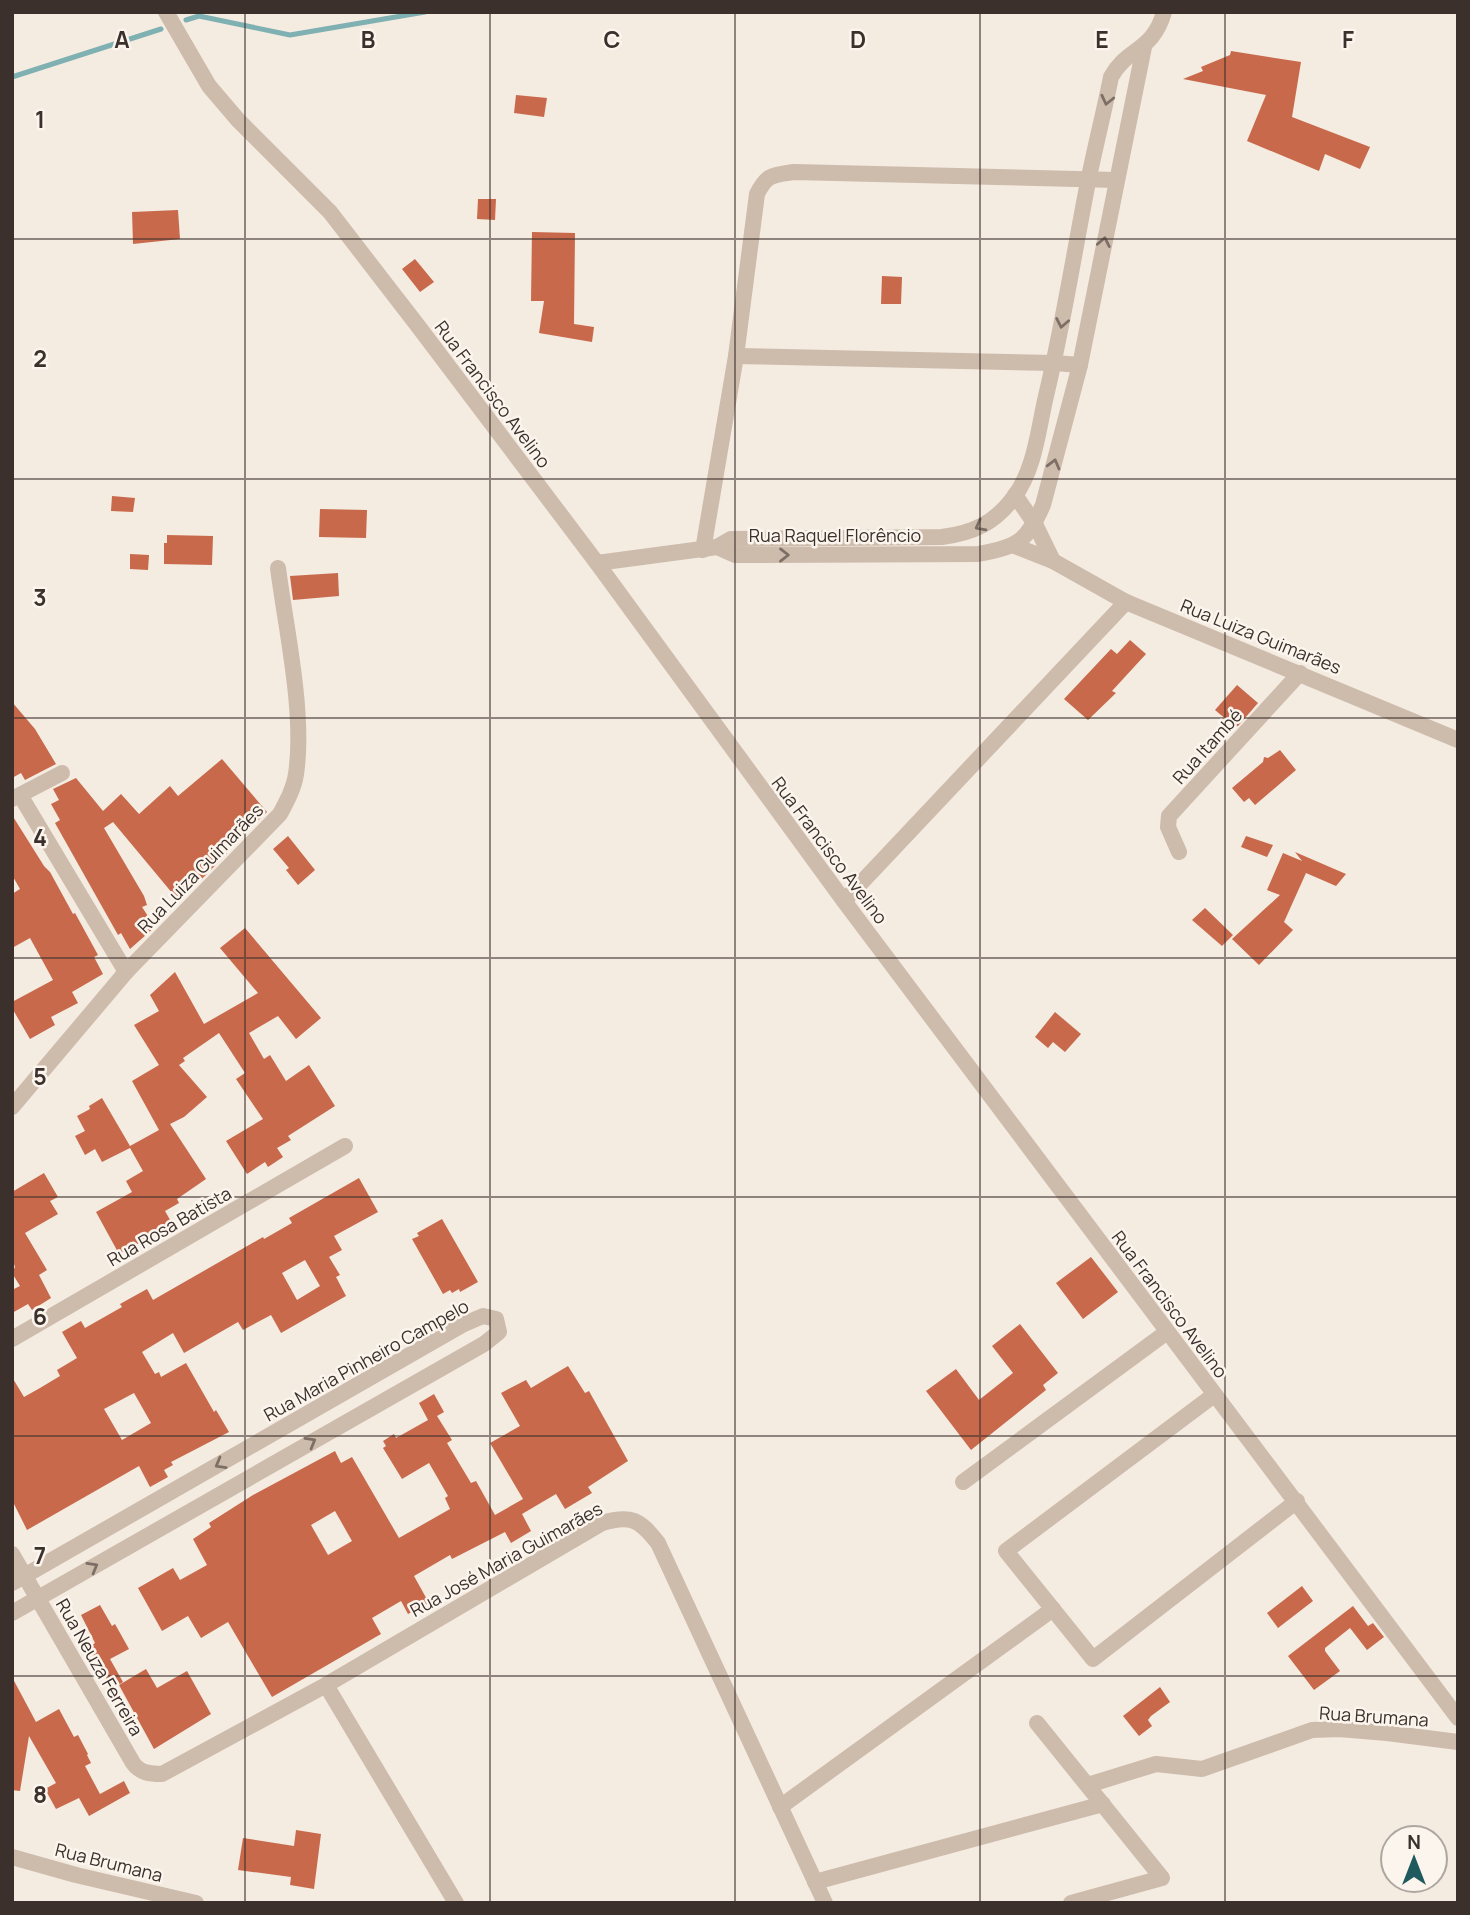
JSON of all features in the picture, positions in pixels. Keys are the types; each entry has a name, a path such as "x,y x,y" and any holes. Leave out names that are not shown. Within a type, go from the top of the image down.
{"street":[{"name":"Rua Francisco Avelino","path":"166,12 209,86 330,212 597,563 844,901 1458,1718"},
{"name":"Rua Raquel Florêncio","path":"710,549 731,539 942,537 966,534 986,525 1015,495 1030,465 1055,362 1089,178 1111,78 1116,68 1144,47 1157,31 1164,12"},
{"name":"Rua Raquel Florêncio","path":"710,549 735,555 978,554 1016,546 1035,524 1044,505 1080,365 1144,47"},
{"path":"597,563 710,549 757,194 764,180 775,174 794,172 1116,180"},
{"path":"736,356 1055,362 1080,365"},
{"path":"1015,495 1035,524 1053,561"},
{"name":"Rua Luiza Guimarães","path":"1016,546 1053,561 1126,602 1458,740"},
{"name":"Rua Luiza Guimarães","path":"16,1102 126,972 280,814 290,797 296,775 296,701 278,568"},
{"path":"844,901 1126,602"},
{"name":"Rua Itambé","path":"1179,852 1168,827 1169,816 1300,673"},
{"path":"62,773 16,797 126,972"},
{"path":"12,1083 16,1102"},
{"name":"Rua Rosa Batista","path":"12,1339 345,1146"},
{"name":"Rua Maria Pinheiro Campelo","path":"12,1613 484,1343 499,1332 496,1319 489,1316 476,1318 19,1580"},
{"path":"963,1482 1167,1332"},
{"path":"1214,1395 1006,1551 1093,1659 1297,1501"},
{"path":"259,1441 272,1464"},
{"name":"Rua José Maria Guimarães","path":"170,1772 326,1685 602,1523 627,1518 638,1521 658,1543 825,1903"},
{"name":"Rua Neuza Ferreira","path":"12,1554 19,1580 38,1598 132,1763 145,1773 170,1772"},
{"path":"780,1807 1052,1609"},
{"path":"326,1685 456,1903"},
{"path":"1037,1723 1162,1878 1071,1903"},
{"name":"Rua Brumana","path":"1088,1786 1156,1764 1202,1769 1312,1730 1375,1732 1458,1742"},
{"path":"815,1882 1103,1804"},
{"name":"Rua Brumana","path":"12,1857 196,1903"}],"building":[{"path":"1231,51 1301,62 1292,117 1370,147 1360,169 1325,154 1319,171 1247,141 1266,95 1183,79 1203,71 1201,67 1230,55"},
{"path":"516,95 547,98 544,117 514,113"},
{"path":"478,199 496,199 495,220 477,219"},
{"path":"178,210 180,239 133,244 132,212"},
{"path":"532,232 575,233 574,324 594,327 592,342 539,333 544,301 531,301"},
{"path":"415,259 434,282 420,292 402,269"},
{"path":"882,276 902,277 901,304 881,304"},
{"path":"112,496 135,498 133,512 111,511"},
{"path":"320,509 367,510 366,538 319,537"},
{"path":"167,535 213,536 212,565 164,564 164,543 167,543"},
{"path":"130,554 149,555 148,570 130,569"},
{"path":"338,573 339,596 293,600 290,576"},
{"path":"1130,640 1146,654 1112,691 1116,693 1088,720 1064,699 1111,649 1117,654"},
{"path":"1237,685 1258,703 1238,726 1234,726 1215,710"},
{"path":"12,702 35,729 56,764 25,780 21,773 12,778"},
{"path":"1280,750 1296,770 1255,805 1249,798 1244,802 1232,788 1263,762 1264,757 1268,758"},
{"path":"222,759 267,812 178,900 113,822 104,828 144,896 147,905 142,907 155,927 130,949 121,933 118,935 55,823 60,820 51,804 59,800 53,789 76,778 103,811 121,794 139,814 170,786 178,796"},
{"path":"12,815 50,872 73,914 75,913 98,955 94,957 103,974 72,992 78,1003 51,1017 55,1025 30,1039 12,1008 12,1002 53,980 30,938 12,948 12,894 20,889 12,875"},
{"path":"288,836 315,870 298,885 286,870 289,868 273,849"},
{"path":"1246,836 1273,845 1267,857 1241,847"},
{"path":"1295,852 1346,874 1336,886 1306,873 1284,922 1293,930 1259,965 1232,939 1280,895 1267,890 1283,853 1302,861"},
{"path":"1205,908 1233,935 1222,946 1192,920"},
{"path":"245,928 321,1018 296,1039 278,1016 249,1033 264,1059 270,1055 286,1081 309,1065 335,1106 288,1136 291,1140 277,1148 283,1157 268,1167 265,1162 247,1174 226,1141 263,1119 236,1079 245,1073 219,1033 183,1058 185,1061 179,1065 207,1097 184,1117 170,1124 206,1179 177,1199 179,1203 165,1211 173,1225 119,1254 96,1212 132,1192 126,1181 143,1171 130,1148 102,1162 95,1149 85,1155 75,1136 85,1131 77,1116 102,1098 130,1146 159,1130 132,1081 159,1065 134,1025 159,1011 150,995 175,972 204,1024 258,993 220,948"},
{"path":"1055,1012 1081,1034 1065,1052 1053,1042 1048,1048 1035,1037"},
{"path":"44,1173 58,1197 50,1201 58,1214 25,1233 47,1270 39,1275 51,1298 32,1310 28,1304 12,1313 12,1290 20,1286 12,1273 15,1267 12,1258 12,1192"},
{"path":"359,1178 378,1212 334,1236 342,1250 329,1257 340,1275 336,1277 346,1296 281,1333 271,1315 243,1330 238,1322 184,1353 173,1333 142,1352 155,1374 159,1372 161,1377 186,1363 214,1412 216,1410 229,1432 171,1462 173,1465 164,1470 168,1477 150,1487 139,1466 27,1530 12,1500 12,1377 24,1397 40,1388 60,1376 57,1370 77,1358 62,1332 81,1321 85,1328 147,1289 153,1300 292,1223 289,1218","holes":["305,1260 320,1286 297,1300 282,1273","134,1393 151,1423 122,1440 104,1409"]},
{"path":"442,1219 478,1282 460,1292 459,1289 452,1293 450,1290 443,1294 412,1239 419,1236 417,1233"},
{"path":"1091,1257 1118,1292 1083,1319 1056,1283"},
{"path":"1020,1324 1058,1373 1043,1385 1046,1390 971,1450 926,1391 956,1369 979,1400 1013,1373 992,1346"},
{"path":"568,1366 585,1393 589,1391 628,1461 588,1487 592,1493 565,1509 556,1494 522,1514 531,1531 511,1543 505,1532 452,1559 450,1555 414,1576 429,1603 408,1614 401,1601 372,1618 381,1634 272,1697 228,1622 201,1638 188,1616 162,1631 138,1588 173,1568 180,1580 207,1565 193,1539 211,1527 209,1523 253,1495 335,1451 341,1463 352,1457 399,1538 450,1509 445,1498 448,1496 429,1463 402,1479 383,1448 386,1446 383,1441 394,1434 396,1438 428,1420 419,1403 434,1394 444,1412 437,1416 452,1440 447,1443 471,1483 476,1481 495,1515 523,1499 490,1443 520,1426 501,1393 526,1380 531,1388","holes":["335,1511 352,1541 328,1555 311,1525"]},
{"path":"1302,1586 1313,1601 1278,1628 1267,1613"},
{"path":"100,1605 129,1649 110,1659 123,1682 112,1689 89,1647 95,1643 81,1615"},
{"path":"1353,1606 1368,1626 1373,1623 1384,1637 1367,1650 1350,1628 1325,1648 1340,1671 1314,1690 1288,1656"},
{"path":"146,1669 157,1688 187,1671 211,1714 154,1749 119,1685"},
{"path":"12,1677 36,1722 59,1709 74,1737 78,1735 88,1754 91,1763 85,1766 100,1794 124,1781 130,1793 89,1816 79,1798 56,1809 45,1789 56,1783 29,1736 20,1791 12,1790"},
{"path":"1160,1687 1170,1702 1151,1716 1148,1720 1152,1726 1139,1736 1123,1716"},
{"path":"296,1830 321,1834 314,1889 290,1885 291,1877 238,1870 243,1838 294,1846"}],"waterway":[{"path":"186,20 199,16 290,35 425,12"},
{"path":"12,77 161,29"}]}
